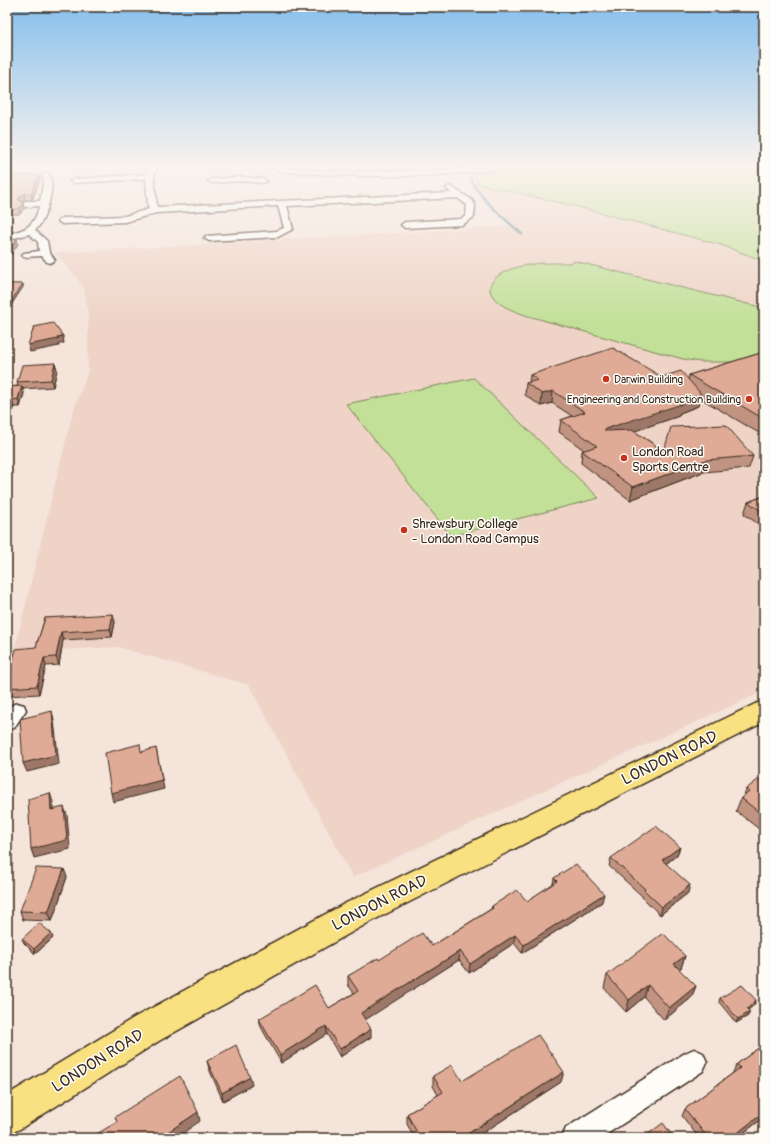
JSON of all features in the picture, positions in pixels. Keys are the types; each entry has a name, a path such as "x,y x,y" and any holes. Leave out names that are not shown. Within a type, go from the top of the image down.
{"main road":[{"name":"LONDON ROAD","path":"7,1116 147,1029 357,913 764,711"}],"street":[{"path":"7,237 31,231 40,222 41,218"},
{"path":"62,220 127,218"},
{"path":"209,238 229,240 278,234 285,232 289,228 286,218"},
{"path":"405,225 425,227 462,222 468,218"},
{"path":"27,255 47,257 42,241 31,231"},
{"path":"576,1138 694,1062"}],"shaded area":[{"name":"Shrewsbury College - London Road Campus","path":"503,218 622,218 721,245 764,261 764,691 353,877 249,685 118,647 14,652 73,412 88,372 88,313 84,289 73,273 55,253 512,226"}],"green space":[{"path":"622,218 764,218 764,261 721,245"},
{"path":"574,261 764,308 764,355 733,362 700,362 683,359 528,316 504,306 492,295 490,289 494,279 512,269 531,264 570,263"},
{"path":"474,378 599,498 451,536 346,404"}],"building":[{"path":"7,239 17,239 7,255"},
{"path":"7,284 23,284 10,302 7,300"},
{"path":"53,323 63,336 57,337 58,339 28,345 34,327"},
{"path":"613,348 662,377 681,371 701,394 678,402 682,404 605,429 605,431 632,430 664,451 671,427 726,425 753,456 706,460 633,487 582,451 597,446 561,420 585,412 553,391 542,394 526,383 538,380 530,375"},
{"path":"764,352 764,419 689,375"},
{"path":"55,363 51,380 17,382 22,365"},
{"path":"22,386 18,399 12,400 10,404 7,405 7,387"},
{"path":"764,496 764,513 748,502"},
{"path":"113,614 110,629 61,632 56,657 44,658 37,686 7,688 16,649 36,647 45,618"},
{"path":"52,711 56,755 23,763 20,719"},
{"path":"140,744 141,752 156,748 162,780 111,793 105,753"},
{"path":"759,779 763,782 764,781 764,816 741,798 749,791 746,789"},
{"path":"50,793 51,810 64,807 67,840 31,849 28,799"},
{"path":"656,826 680,847 662,860 690,885 662,907 644,890 645,889 611,858"},
{"path":"576,864 604,894 524,945 515,935 470,964 460,951 361,1013 371,1029 340,1049 326,1026 280,1055 259,1019 315,985 329,1008 358,991 348,976 378,958 379,960 422,933 432,946 493,908 492,906 517,890 527,901 557,881 554,878"},
{"path":"36,868 64,869 48,912 20,911"},
{"path":"39,923 51,933 34,949 22,939"},
{"path":"663,933 685,956 674,964 696,986 669,1008 648,985 629,1000 607,975"},
{"path":"742,985 756,1000 747,1009 750,1012 738,1019 720,998"},
{"path":"538,1035 564,1072 461,1138 420,1138 407,1114 443,1092 433,1076 452,1065 462,1081"},
{"path":"764,1044 764,1106 760,1109 763,1113 731,1138 708,1138 685,1109 740,1068 737,1064"},
{"path":"236,1045 250,1077 222,1093 207,1061"},
{"path":"180,1076 198,1112 159,1138 90,1138 117,1122 115,1117"},
{"path":"663,1123 674,1138 643,1138"},
{"path":"384,1135 386,1138 379,1138"}],"waterway":[{"path":"504,218 522,234"}],"place":[{"name":"Darwin Building","path":"606,379"},
{"name":"Engineering and Construction Building","path":"749,399"},
{"name":"London Road Sports Centre","path":"624,458"},
{"name":"Shrewsbury College - London Road Campus","path":"404,530"}]}
